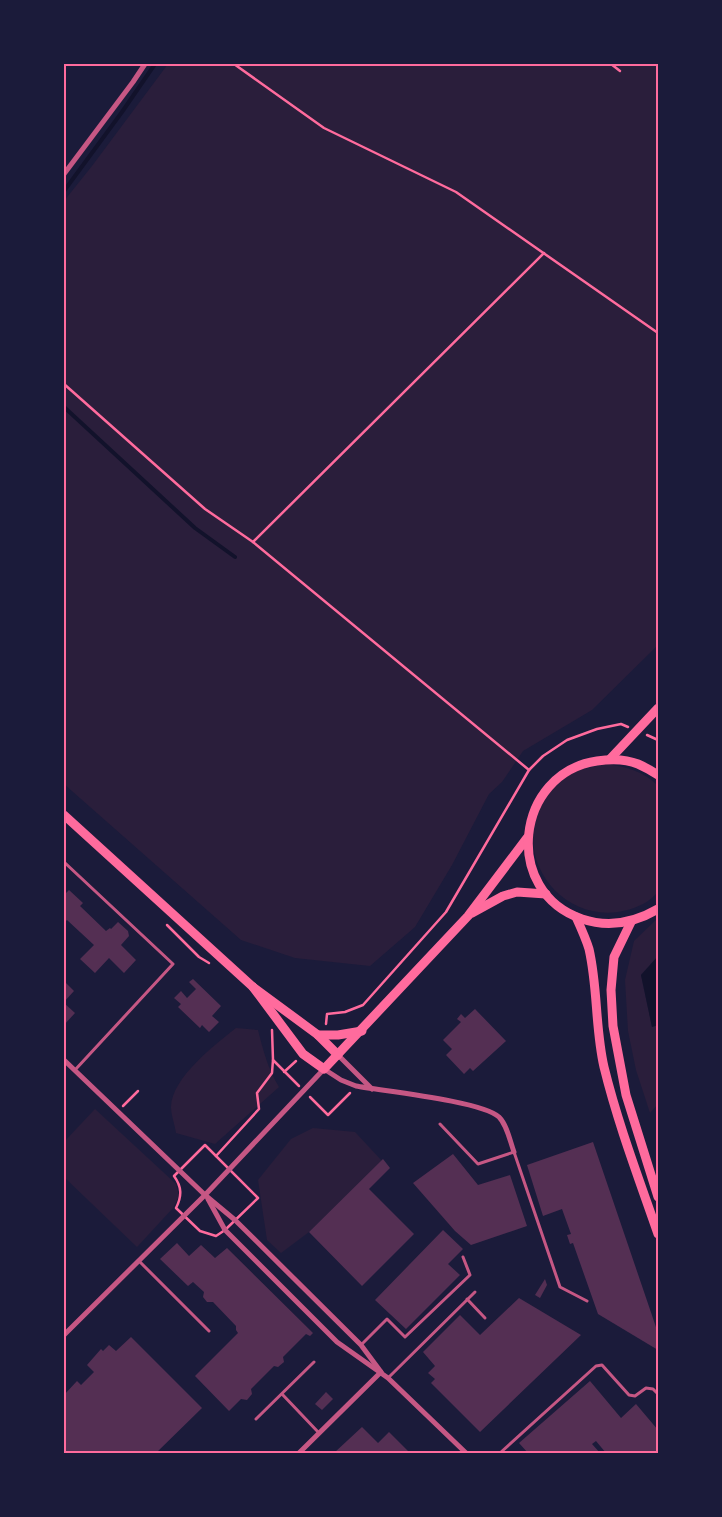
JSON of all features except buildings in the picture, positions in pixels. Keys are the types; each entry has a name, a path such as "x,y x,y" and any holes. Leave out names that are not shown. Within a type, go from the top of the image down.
{"main road":[{"path":"610,759 658,708"},
{"path":"658,775 637,763 610,759 585,762 562,774 544,791 532,813 527,838 529,858 535,877 546,894 560,907 576,917 604,924 631,922 658,909"},
{"path":"64,815 253,987 318,1035 338,1055"},
{"path":"253,987 303,1054 324,1070 468,916 527,838"},
{"path":"468,916 503,896 517,892 546,894"},
{"path":"576,917 588,947 591,962 598,1030 604,1065 616,1108 658,1234"},
{"path":"631,922 614,957 612,990 613,1026 626,1095 658,1197"},
{"path":"318,1035 338,1035 362,1031"}],"street":[{"path":"64,174 145,64"},
{"path":"338,1055 372,1089"},
{"path":"64,1060 205,1194 235,1220 361,1345 381,1372"},
{"path":"64,1335 205,1194 324,1070 356,1086 460,1103 492,1112 501,1118 514,1152"},
{"path":"205,1194 225,1230 337,1342 388,1378 466,1453"},
{"path":"298,1453 381,1372"}],"lane":[{"path":"64,862 173,964 75,1070"},
{"path":"440,1124 478,1164 514,1152 560,1287 587,1301"},
{"path":"361,1345 387,1319 405,1337 470,1275 463,1257"},
{"path":"139,1260 209,1331"},
{"path":"388,1378 475,1292"},
{"path":"467,1299 485,1318"},
{"path":"256,1420 314,1362"},
{"path":"500,1453 596,1366 602,1365 629,1395 636,1396 646,1388 653,1389 658,1394"},
{"path":"282,1394 319,1433"}],"path":[{"path":"234,64 324,128 456,192 658,333"},
{"path":"611,64 620,71"},
{"path":"253,542 544,253"},
{"path":"64,384 205,509 253,542 529,770"},
{"path":"318,1035 326,1026 327,1014 345,1012 363,1005 446,912 529,770 543,756 567,740 597,729 621,724 658,740"},
{"path":"163,920 199,957 213,965"},
{"path":"216,1156 259,1109 257,1093 272,1073 272,1021"},
{"path":"284,1072 303,1054"},
{"path":"273,1060 328,1115 356,1086"},
{"path":"118,1112 138,1091"}],"shaded area":[{"path":"168,64 658,64 658,645 592,710 523,751 502,782 489,794 452,865 415,927 370,966 295,958 241,940 64,784 64,201"},
{"path":"606,764 634,770 658,786 658,892 643,904 616,912 590,911 567,901 550,884 538,863 533,839 537,814 552,790 574,772"},
{"path":"658,918 658,956 641,975 652,1027 658,1025 658,1104 650,1113 636,1070 628,1031 625,980 634,941"},
{"path":"658,956 658,1025 652,1027 641,975"},
{"path":"236,1028 258,1030 269,1066 279,1087 215,1144 176,1133 171,1107 173,1096 179,1084 196,1063"},
{"path":"95,1109 176,1184 179,1196 173,1208 137,1247 64,1177 64,1142"},
{"path":"313,1128 355,1132 382,1161 309,1232 281,1253 267,1240 258,1180 291,1139"}],"waterway":[{"path":"64,191 155,64"},
{"path":"64,407 195,528 235,557"}]}
